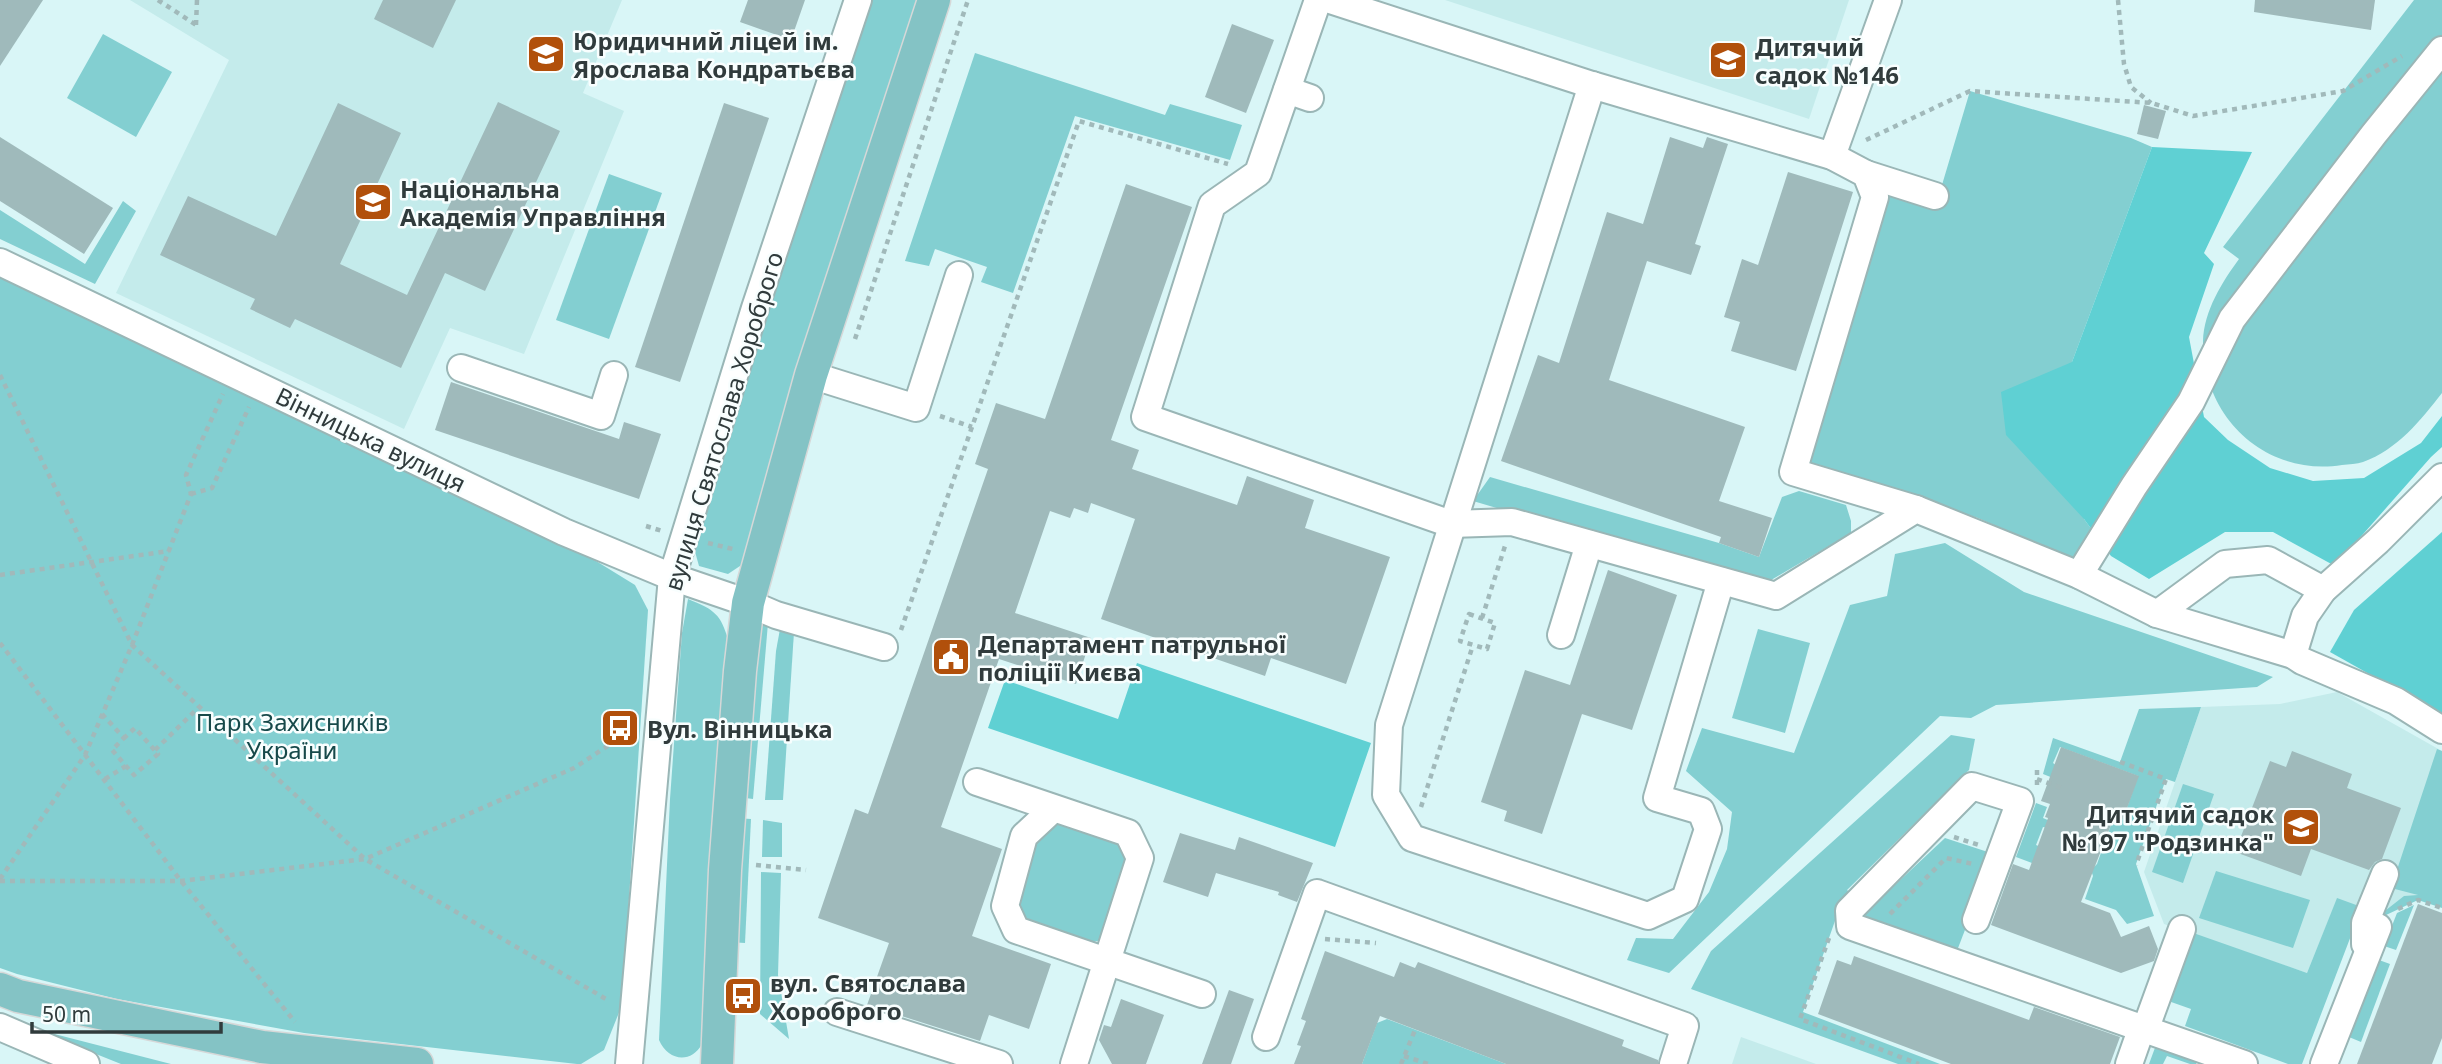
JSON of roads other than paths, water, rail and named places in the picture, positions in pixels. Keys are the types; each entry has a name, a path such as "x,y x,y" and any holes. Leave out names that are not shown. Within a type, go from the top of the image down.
{"main road":[{"path":"717,1064 725,870 740,671 748,603 761,556 826,380 934,0"},
{"path":"0,989 18,996 261,1055 417,1064"}],"street":[{"name":"вулиця Святослава Хороброго","path":"629,1064 672,577 755,308 858,0"},
{"path":"1318,0 1298,94 1258,173 1212,205 1144,417 1451,524 1512,522 1776,596 1916,509"},
{"path":"1330,0 1592,85 1832,156 1866,174 1934,195"},
{"path":"1832,156 1888,0"},
{"path":"2079,575 2134,486 2192,402 2232,319 2442,50"},
{"path":"1592,85 1389,725 1386,795 1412,838 1648,916 1685,899 1708,829 1701,811 1657,798 1721,581"},
{"path":"1866,174 1875,197 1793,472 1916,509 2079,575 2157,614 2293,655 2396,701 2442,730"},
{"name":"Вінницька вулиця","path":"0,262 564,532 672,577 804,625 884,647"},
{"path":"826,380 916,408 959,275"},
{"path":"461,368 601,416 614,375"},
{"path":"2293,655 2305,616 2323,590 2378,541 2442,477"},
{"path":"1561,635 1589,544"},
{"path":"2157,614 2225,564 2268,560 2323,590"},
{"path":"977,782 1128,833 1140,858 1074,1064"},
{"path":"1976,920 2020,801 1972,786 1849,911 1850,926 2244,1064"},
{"path":"1053,808 1024,836 1005,906 1016,930 1202,994"},
{"path":"2364,964 2365,923 2385,874"},
{"path":"1266,1037 1317,893 1685,1026 1673,1064"},
{"path":"2324,1064 2378,927"},
{"path":"2129,1064 2142,1027 2148,1022 2182,929"},
{"path":"837,1012 999,1064"},
{"path":"0,1027 86,1064"}],"place":[{"name":"Юридичний ліцей ім. Ярослава Кондратьєва","path":"546,54"},
{"name":"Дитячий садок №146","path":"1728,60"},
{"name":"Національна Академія Управління","path":"373,202"},
{"name":"Департамент патрульної поліції Києва","path":"951,657"},
{"name":"Вул. Вінницька","path":"620,728"},
{"name":"Дитячий садок №197 \"Родзинка\"","path":"2301,827"},
{"name":"вул. Святослава Хороброго","path":"743,996"}],"park label":[{"name":"Парк Захисників України","path":"292,735"}]}
